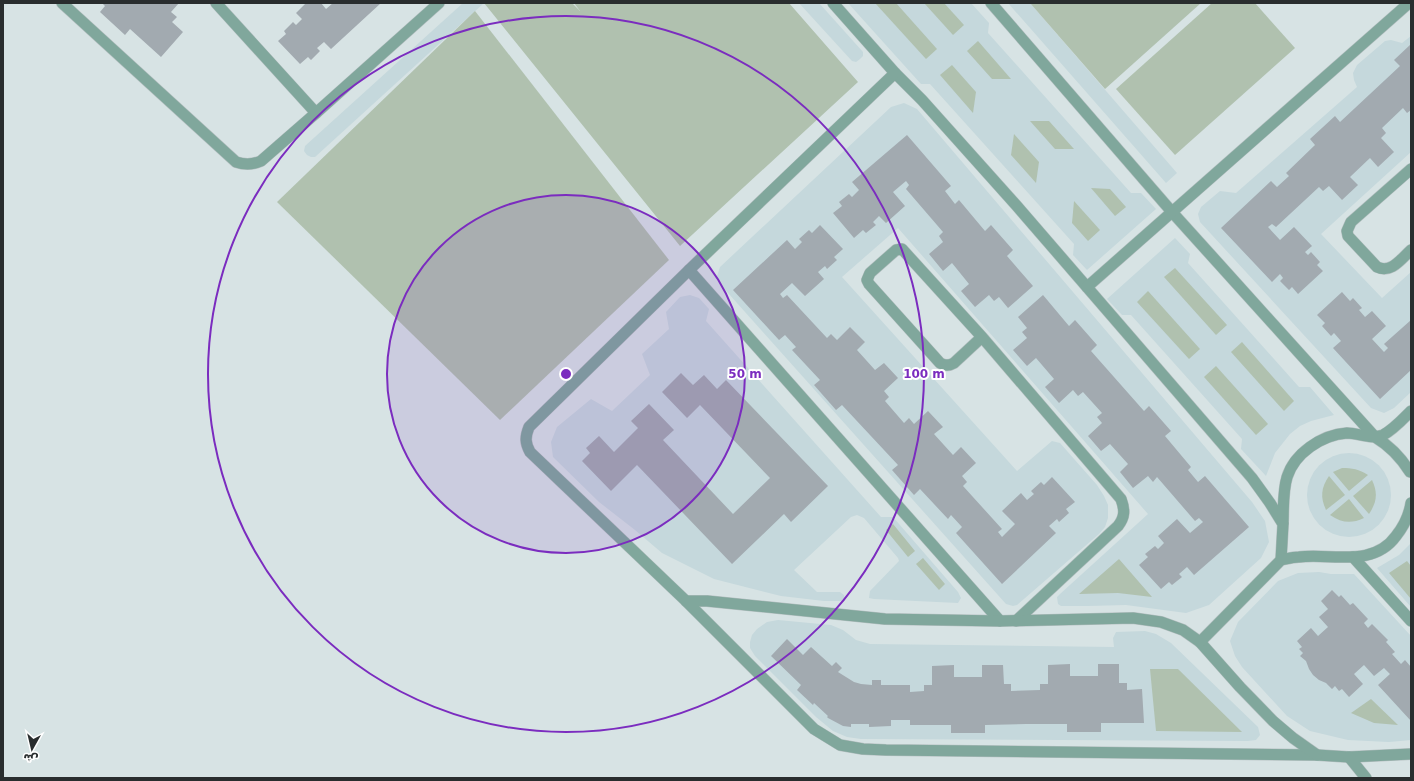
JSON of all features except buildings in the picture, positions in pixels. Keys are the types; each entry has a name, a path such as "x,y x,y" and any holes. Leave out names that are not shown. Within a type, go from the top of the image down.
{"street":[{"path":"62,3 236,162 243,164 254,164 261,161 439,3"},
{"path":"216,3 316,113"},
{"path":"833,3 895,73 953,134 1252,478 1270,502 1283,524"},
{"path":"991,3 1172,212 1375,437 1396,452 1411,473"},
{"path":"1087,287 1409,3"},
{"path":"895,73 689,270 529,427 526,436 526,445 530,452 686,601 814,729 840,745 870,749 1317,755 1349,757 1411,754"},
{"path":"1411,168 1351,222 1347,231 1348,236 1377,267 1381,269 1392,268 1411,250"},
{"path":"982,337 954,363 944,365 869,284 868,276 896,250 902,249 982,337 1121,499 1124,506 1124,514 1123,520 1118,526 1016,621"},
{"path":"689,270 1000,621"},
{"path":"1281,560 1286,479 1290,468 1297,458 1320,440 1338,434 1355,433 1375,437 1384,434 1411,411"},
{"path":"1200,642 1281,560 1298,556 1353,557 1369,555 1384,548 1394,539 1403,526 1411,503"},
{"path":"1353,557 1411,621"},
{"path":"686,601 707,601 885,619 1016,621 1133,618 1161,622 1183,630 1200,642 1273,721 1293,738 1317,755"},
{"path":"1349,757 1366,778"}],"shaded area":[{"path":"463,3 484,3 315,157 307,155 304,151 305,146"},
{"path":"799,3 819,3 863,52 863,56 856,62 852,61"},
{"path":"848,3 971,3 989,23 988,33 1131,193 1141,193 1156,209 1087,270 1073,255 1074,244 930,84 921,84"},
{"path":"1008,3 1030,3 1177,173 1166,183"},
{"path":"1411,36 1411,152 1321,234 1382,298 1411,272 1411,392 1394,408 1384,413 1371,408 1200,222 1198,214 1201,207 1220,191 1236,193 1357,87 1353,73 1357,65 1385,41 1391,40 1402,43"},
{"path":"904,103 917,109 1252,502 1265,521 1269,542 1261,558 1209,605 1186,613 1126,605 1061,606 1058,604 1057,597 1060,594 1148,514 898,228 842,277 1017,471 1052,441 1060,443 1097,485 1108,505 1108,518 1105,527 1099,534 1017,605 1013,606 1006,604 720,284 717,276 720,267 891,107"},
{"path":"1175,238 1190,254 1188,263 1299,387 1310,387 1334,415 1311,421 1300,426 1290,434 1275,453 1266,476 1241,449 1242,439 1131,315 1122,315 1107,299"},
{"path":"690,295 699,298 709,309 706,321 881,517 893,517 958,592 961,598 958,603 869,598 870,591 899,561 864,518 857,515 851,517 794,570 817,592 840,592 844,595 845,601 824,601 781,596 714,579 662,553 599,502 553,457 551,442 557,427 591,399 612,411 650,375 642,354 669,329 666,312 680,297"},
{"path":"1349,453 1365,456 1379,465 1388,479 1391,495 1388,511 1379,525 1365,534 1349,537 1333,534 1319,525 1310,511 1307,495 1310,479 1319,465 1333,456"},
{"path":"1411,543 1411,607 1377,568 1399,555"},
{"path":"1319,572 1331,574 1354,574 1411,636 1411,740 1389,742 1348,740 1310,731 1287,716 1242,667 1235,656 1230,641 1238,622 1278,581 1298,573"},
{"path":"778,620 831,625 843,630 856,640 870,644 1114,647 1113,638 1116,632 1145,631 1156,634 1171,643 1258,727 1260,735 1256,740 1248,741 861,739 847,737 833,731 816,717 755,656 750,648 752,635 757,629 767,622"}],"green space":[{"path":"484,3 572,3 580,11 574,3 789,3 858,82 680,246"},
{"path":"875,3 896,3 937,49 926,59"},
{"path":"924,3 944,3 964,25 953,35"},
{"path":"1030,3 1201,3 1105,89"},
{"path":"1212,3 1255,3 1295,48 1175,155 1116,89"},
{"path":"475,11 669,260 500,420 277,202"},
{"path":"978,41 1011,79 992,79 967,51"},
{"path":"952,65 976,92 973,113 940,75"},
{"path":"1030,121 1049,121 1074,149 1055,149"},
{"path":"1014,134 1039,162 1036,183 1011,155"},
{"path":"1091,188 1110,189 1126,207 1115,216"},
{"path":"1074,201 1100,230 1088,241 1072,223"},
{"path":"1175,268 1227,325 1216,335 1164,277"},
{"path":"1148,291 1200,349 1189,359 1137,302"},
{"path":"1242,342 1294,401 1284,411 1231,352"},
{"path":"1216,366 1268,424 1256,435 1204,377"},
{"path":"1342,468 1355,469 1368,475 1349,491 1333,472"},
{"path":"1329,476 1345,495 1326,510 1322,493"},
{"path":"1372,480 1376,497 1369,514 1353,496"},
{"path":"1349,499 1364,518 1347,522 1330,515"},
{"path":"893,524 915,551 908,557 886,530"},
{"path":"923,558 945,584 939,590 916,564"},
{"path":"1119,559 1152,597 1118,593 1079,594"},
{"path":"1407,561 1411,566 1411,599 1389,573"},
{"path":"1150,669 1178,669 1242,732 1156,731"},
{"path":"1371,699 1398,725 1374,723 1351,713"}]}
